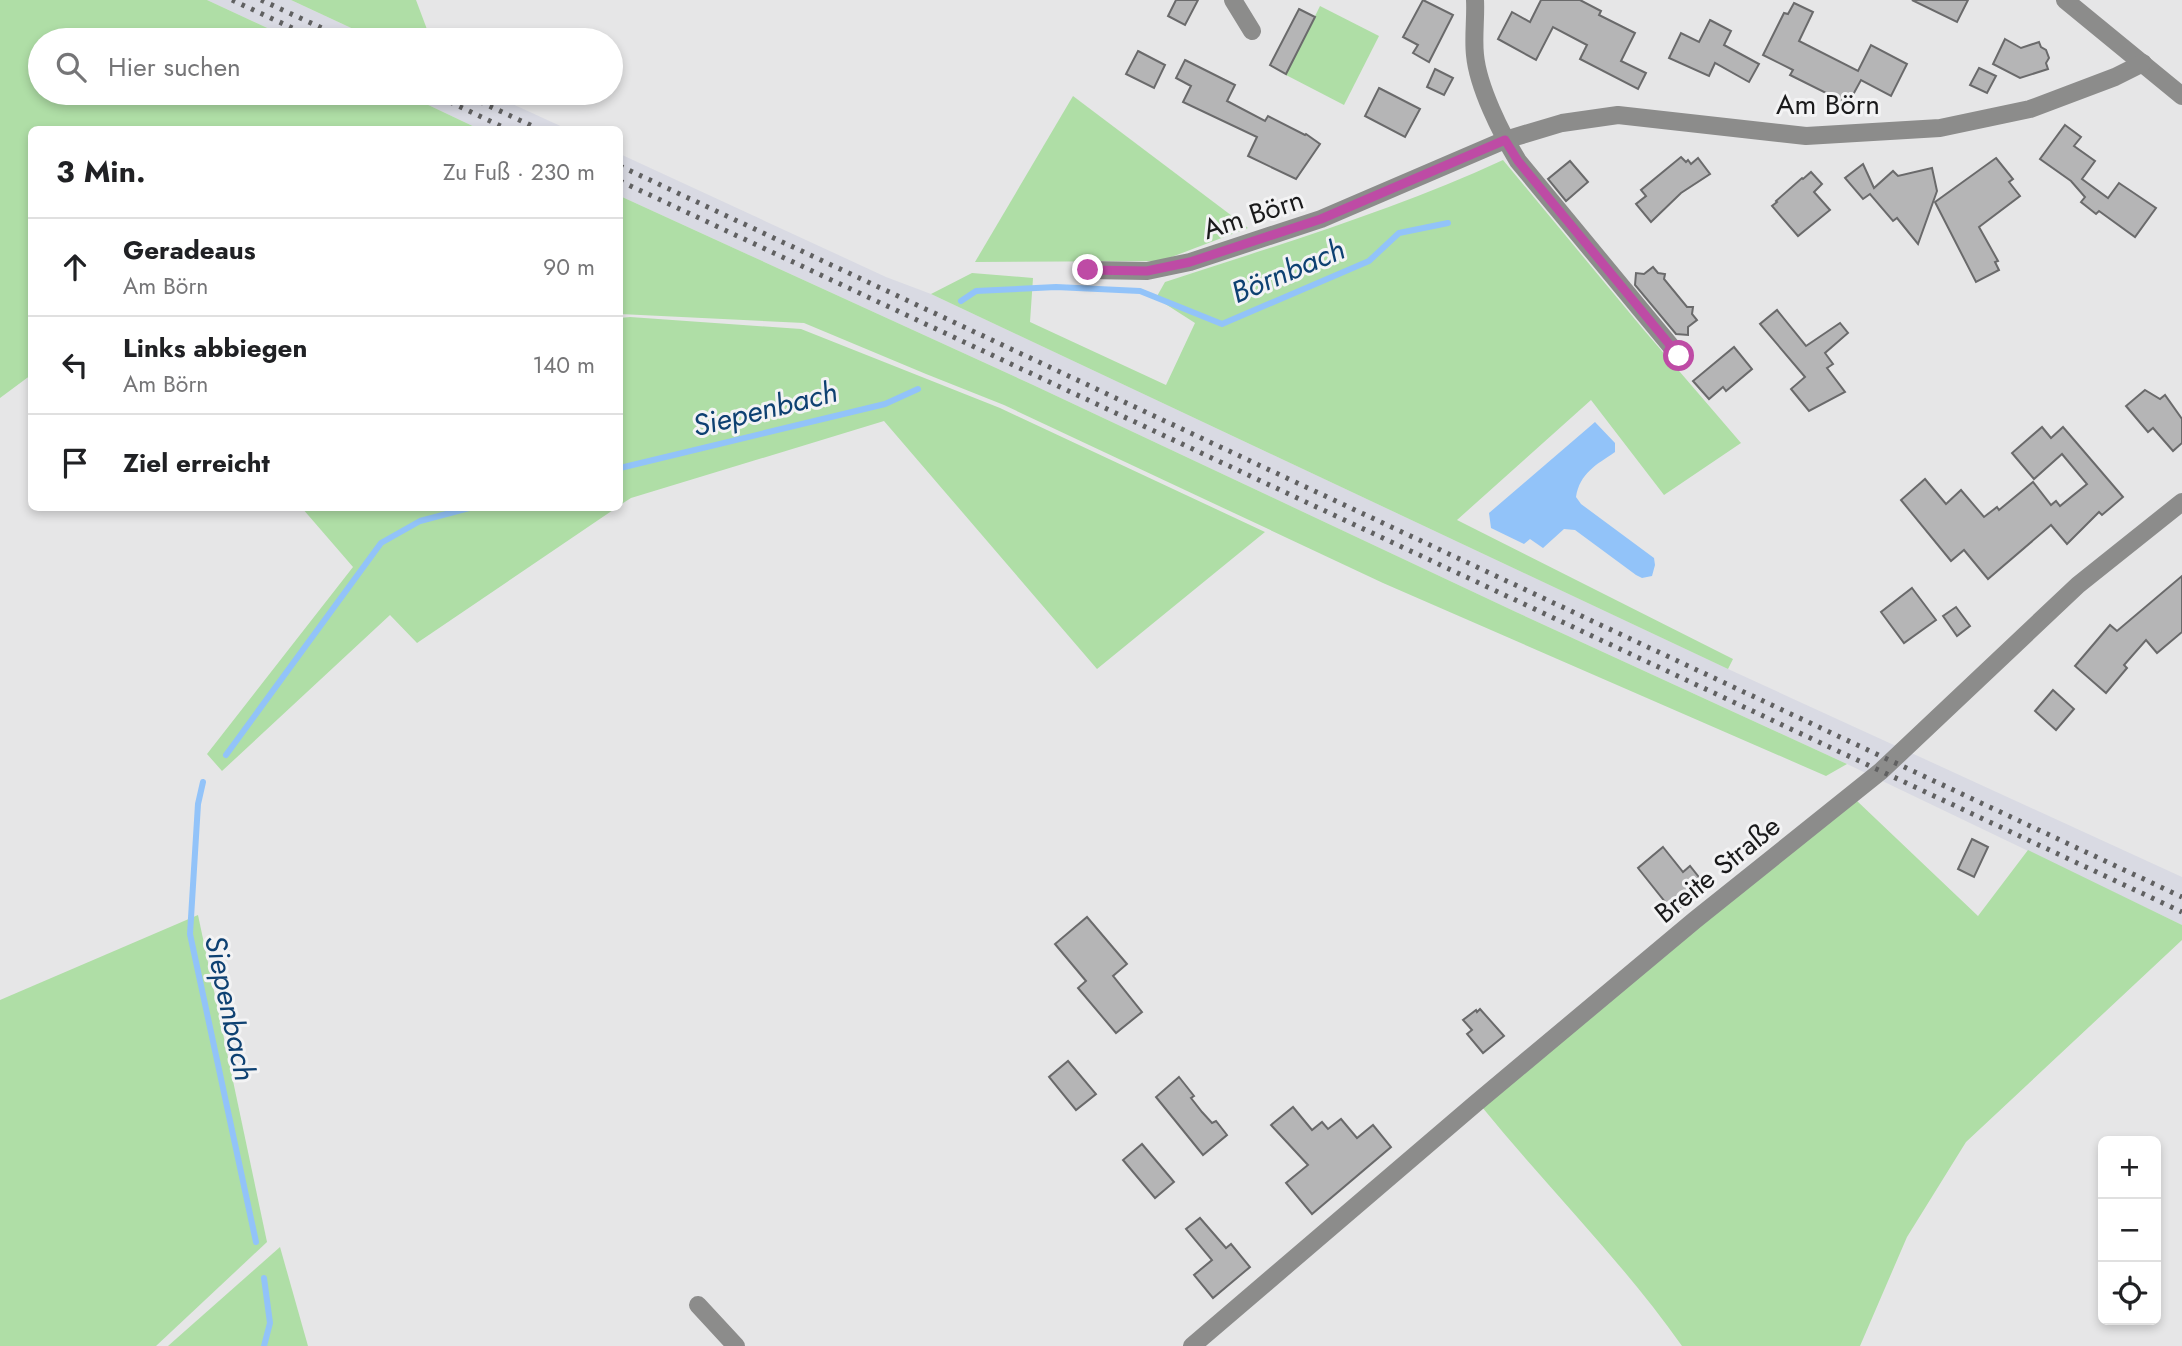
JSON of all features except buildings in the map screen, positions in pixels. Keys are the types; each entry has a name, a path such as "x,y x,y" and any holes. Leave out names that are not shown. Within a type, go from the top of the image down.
{"street":[{"path":"1233,0 1252,31"},
{"path":"1475,0 1475,55 1481,81 1505,140 1518,161 1679,356"},
{"path":"2070,1 2182,96"},
{"name":"Am Börn","path":"1088,270 1147,271 1190,262 1321,219 1505,140 1562,123 1618,115 1806,136 1940,128 2030,109 2115,77 2143,63"},
{"name":"Breite Straße","path":"1192,1346 1695,920 1881,771 2078,585 2182,502"},
{"path":"698,1305 736,1346"}],"shaded area":[{"path":"207,0 291,0 351,28 267,28"},
{"path":"428,105 514,105 560,126 473,126"},
{"path":"623,155 886,277 931,294 1728,669 2182,877 2182,925 1847,764 623,197"}],"green space":[{"path":"0,0 207,0 267,28 28,28 28,105 428,105 473,126 28,126 28,377 0,398"},
{"path":"291,0 416,0 426,28 351,28"},
{"path":"1320,6 1379,36 1344,105 1286,75"},
{"path":"1073,96 1248,228 1161,261 975,262"},
{"path":"1503,160 1741,443 1664,495 1591,400 1457,520 1733,659 1728,669 931,294 972,273 1033,278 1030,322 1166,385 1195,323 1156,298 1165,282 1378,211"},
{"path":"623,197 1847,764 1826,776 1383,583 1004,405 804,323 623,314"},
{"path":"623,318 801,329 1000,408 1265,532 1097,669 884,421 631,498 623,503"},
{"path":"305,511 612,511 417,643 390,615 222,771 207,754 353,567"},
{"path":"1856,800 1978,916 2028,850 2182,925 2182,940 1966,1142 1907,1237 1860,1346 1682,1346 1610,1254 1482,1107"},
{"path":"198,915 267,1242 156,1346 0,1346 0,1000"},
{"path":"280,1247 308,1346 168,1346"}],"water":[{"path":"1595,422 1615,443 1615,452 1585,476 1576,497 1581,504 1654,558 1652,576 1642,578 1636,575 1575,530 1564,529 1543,548 1530,539 1524,544 1491,528 1489,513"}],"waterway":[{"name":"Börnbach","path":"961,301 976,291 1056,287 1140,291 1222,324 1369,261 1399,233 1448,223"},
{"name":"Siepenbach","path":"623,467 885,404 918,389"},
{"name":"Siepenbach","path":"226,755 381,543 420,521 458,511"},
{"name":"Siepenbach","path":"203,782 198,804 190,934 256,1242"},
{"name":"Siepenbach","path":"264,1278 270,1323 264,1346"}],"railway":[{"path":"232,0 292,28"},
{"path":"261,0 322,28"},
{"path":"456,105 501,126"},
{"path":"487,105 532,126"},
{"path":"623,167 2182,897"},
{"path":"623,182 2182,912"}],"route":[{"path":"1088,270 1147,271 1190,262 1321,219 1505,140 1518,161 1679,356"}]}
